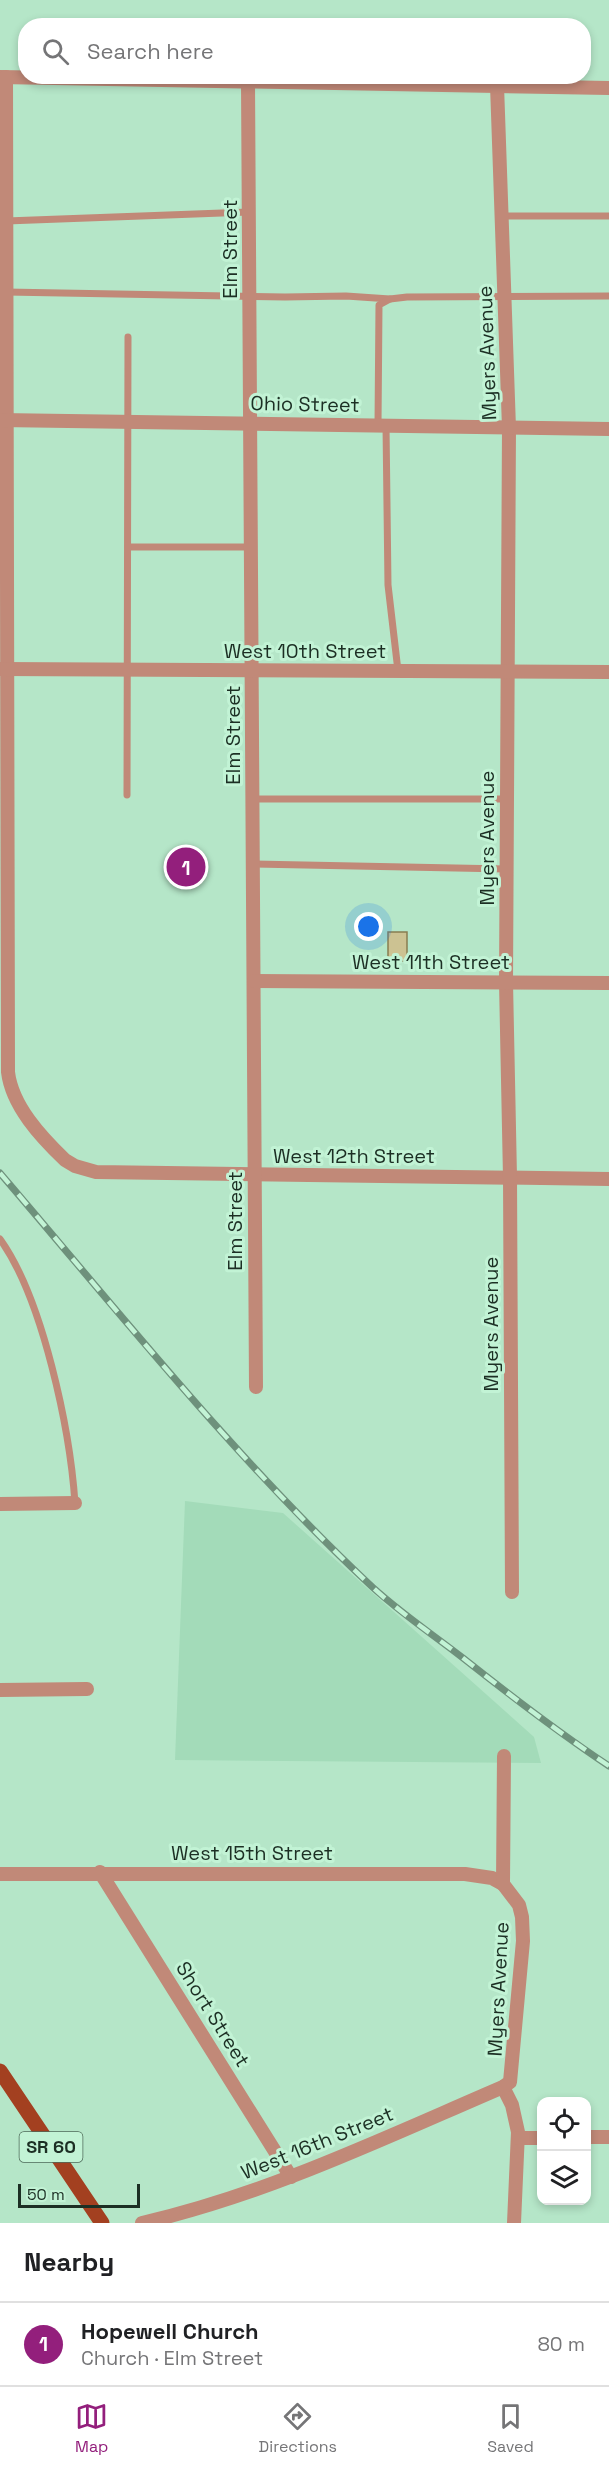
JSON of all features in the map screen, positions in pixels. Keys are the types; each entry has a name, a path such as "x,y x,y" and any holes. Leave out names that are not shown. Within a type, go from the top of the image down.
{"main road":[{"name":"SR 60","path":"0,2071 102,2223"}],"street":[{"path":"3,77 18,77"},
{"name":"West 12th Street","path":"3,77 6,221 3,292 3,669 8,1072 10,1087 23,1111 55,1150 75,1166 96,1172 609,1179"},
{"name":"Elm Street","path":"248,84 256,1387"},
{"path":"372,84 609,88"},
{"name":"Myers Avenue","path":"497,85 509,428 506,982 510,1177 512,1592"},
{"name":"Ohio Street","path":"4,420 609,429"},
{"name":"West 10th Street","path":"3,669 609,672"},
{"name":"West 11th Street","path":"254,981 609,983"},
{"path":"0,1504 75,1503"},
{"path":"0,1690 87,1689"},
{"path":"503,1884 504,1756"},
{"name":"West 15th Street","path":"0,1874 100,1872 465,1874 492,1878 503,1884"},
{"name":"Short Street","path":"100,1872 291,2177"},
{"name":"Myers Avenue","path":"503,1884 519,1905 523,1941 513,2072 510,2082 503,2087"},
{"path":"503,2087 512,2105 519,2138 514,2188 514,2223"},
{"name":"West 16th Street","path":"142,2223 242,2195 291,2177 503,2087"},
{"path":"591,2137 609,2137"},
{"path":"519,2138 537,2138"}],"lane":[{"path":"6,221 249,212"},
{"path":"501,216 609,216"},
{"path":"3,292 390,298 609,296"},
{"path":"390,298 379,305 388,585 398,670"},
{"path":"127,795 128,337"},
{"path":"128,547 252,547"},
{"path":"253,799 507,799"},
{"path":"253,864 506,869"},
{"path":"0,1239 23,1280 46,1349 62,1416 73,1477 75,1503"}],"shaded area":[{"path":"185,1501 283,1513 534,1737 541,1763 175,1760"}],"building":[{"path":"388,932 407,932 407,961 388,962"}],"railway":[{"path":"0,1173 223,1434 367,1582 402,1612 535,1714 609,1766"}],"place":[{"name":"Hopewell Church","path":"186,867"}]}
